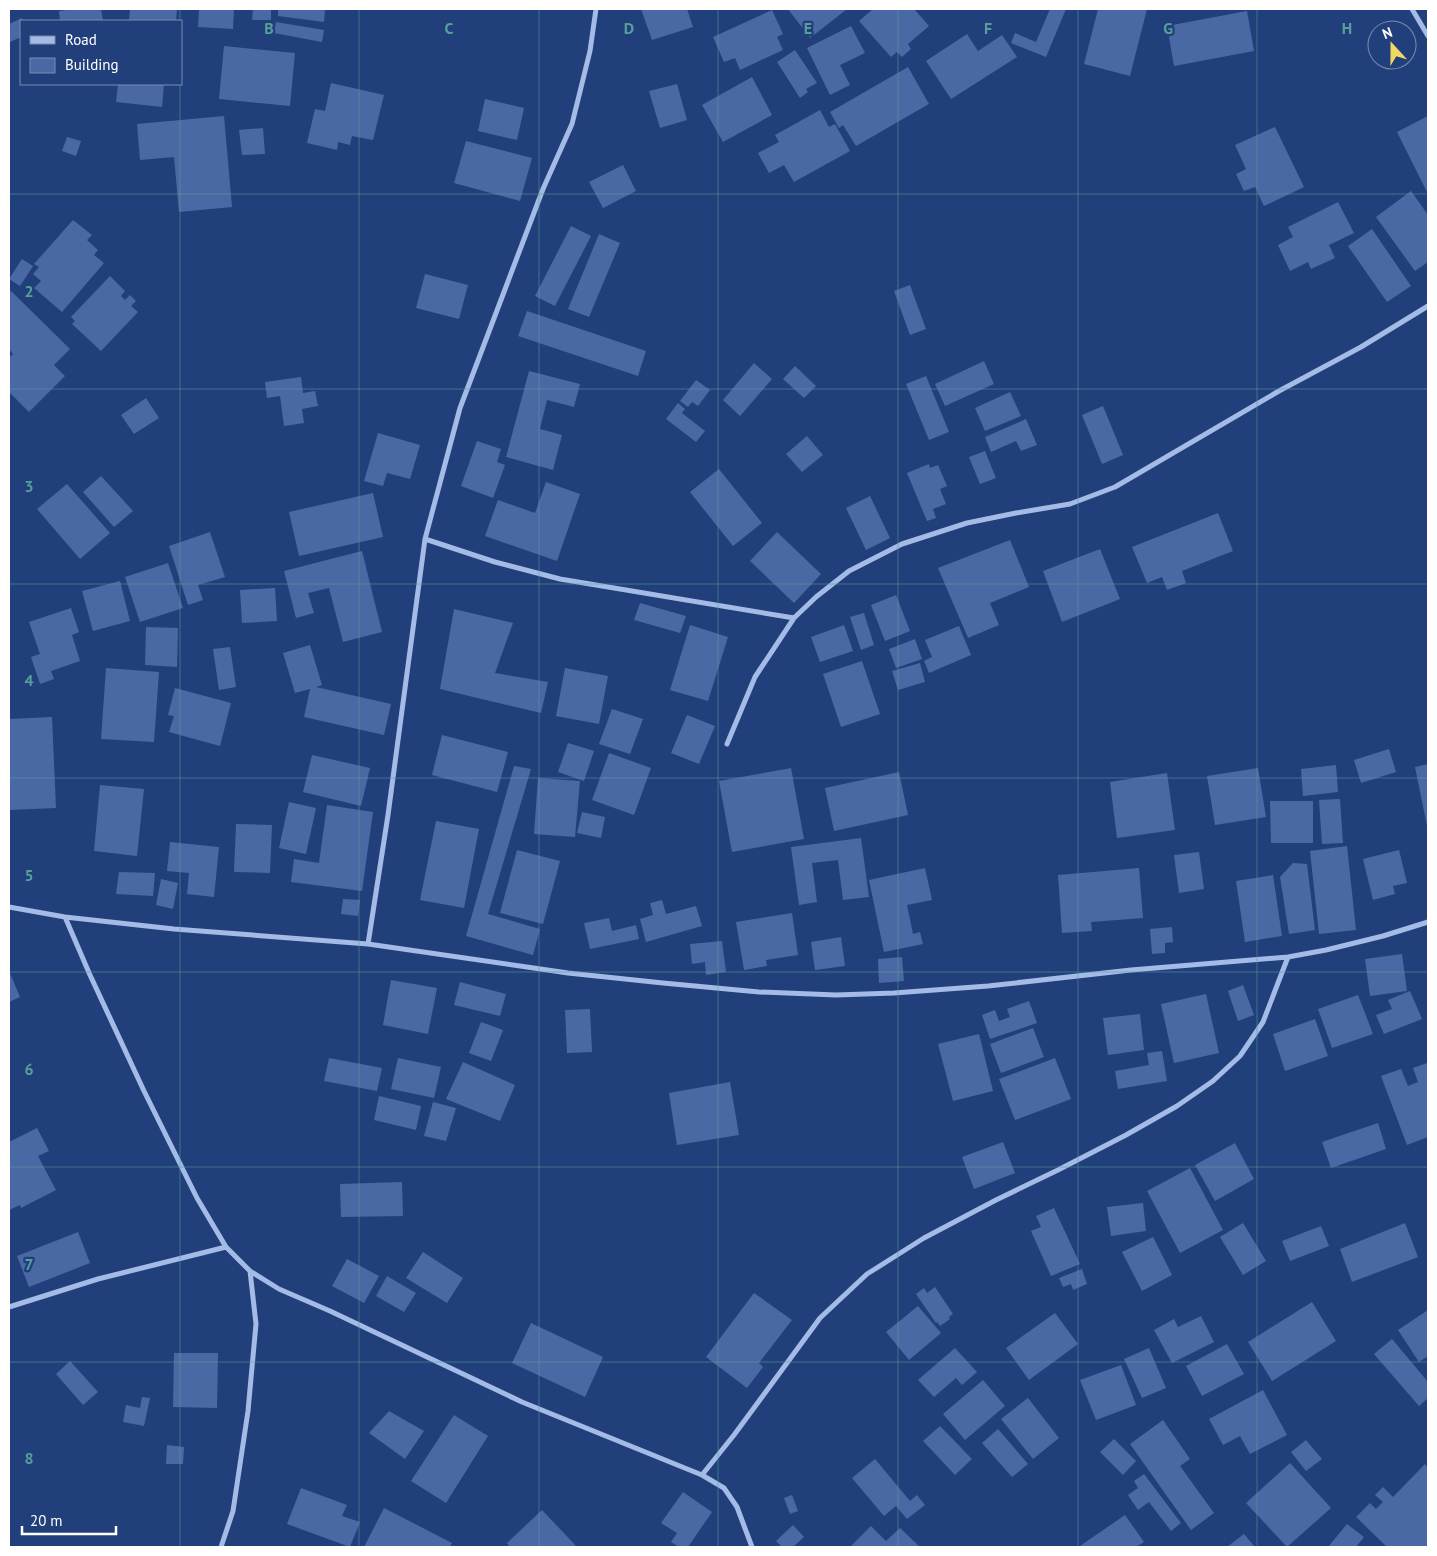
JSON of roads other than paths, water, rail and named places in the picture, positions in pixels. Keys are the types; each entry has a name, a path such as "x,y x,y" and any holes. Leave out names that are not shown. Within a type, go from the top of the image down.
{"street":[{"path":"368,944 388,815 425,540 460,408 543,189 572,124 590,51 596,9"},
{"path":"1412,9 1428,36"},
{"path":"727,744 755,677 794,618 816,597 849,572 902,544 967,524 1070,504 1115,487 1279,391 1361,347 1428,306"},
{"path":"425,540 495,562 560,579 794,618"},
{"path":"9,907 65,917 174,929 368,944 568,973 759,992 836,995 988,986 1131,970 1288,957 1383,936 1428,922"},
{"path":"65,917 148,1100 197,1198 226,1247 250,1271 279,1289 330,1311 522,1402 702,1475 724,1488 737,1507 752,1547"},
{"path":"702,1475 734,1435 820,1318 867,1274 924,1238 1126,1135 1177,1106 1213,1081 1240,1056 1263,1022 1288,957"},
{"path":"9,1307 98,1279 226,1247"},
{"path":"221,1547 233,1511 248,1411 256,1324 250,1271"}]}
